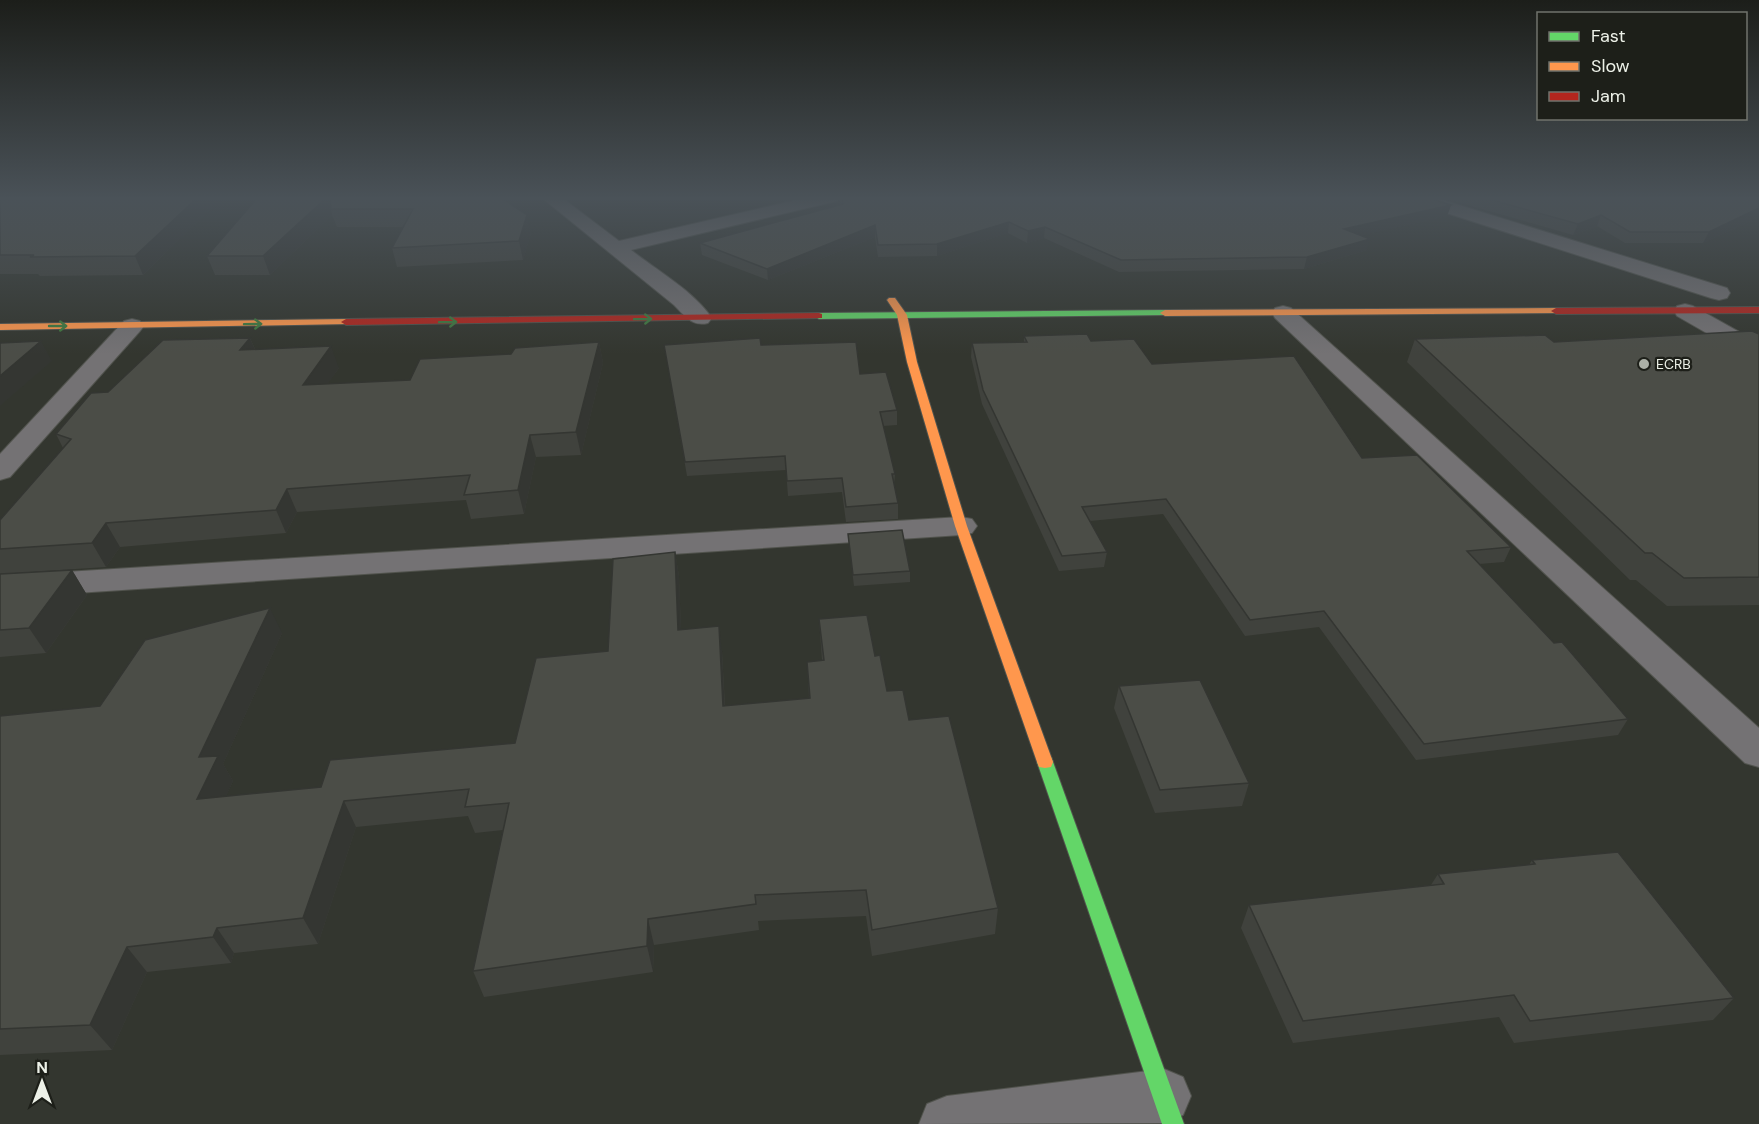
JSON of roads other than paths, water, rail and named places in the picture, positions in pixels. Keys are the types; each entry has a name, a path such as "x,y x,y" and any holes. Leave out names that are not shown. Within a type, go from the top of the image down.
{"main road":[{"path":"1678,302 1724,293"},
{"path":"658,301 682,300"},
{"path":"892,300 902,315 912,362 961,526 1169,1110"},
{"path":"0,327 132,326 703,309 902,315 1283,313 1678,302 1759,310"}],"street":[{"path":"618,249 682,300 703,309"},
{"path":"1584,249 1724,293"},
{"path":"1678,302 1759,353"},
{"path":"1283,313 1759,752"},
{"path":"0,471 132,326"},
{"path":"0,587 961,526"},
{"path":"947,1124 1169,1110"}],"place":[{"name":"ECRB","path":"1644,364"}]}
